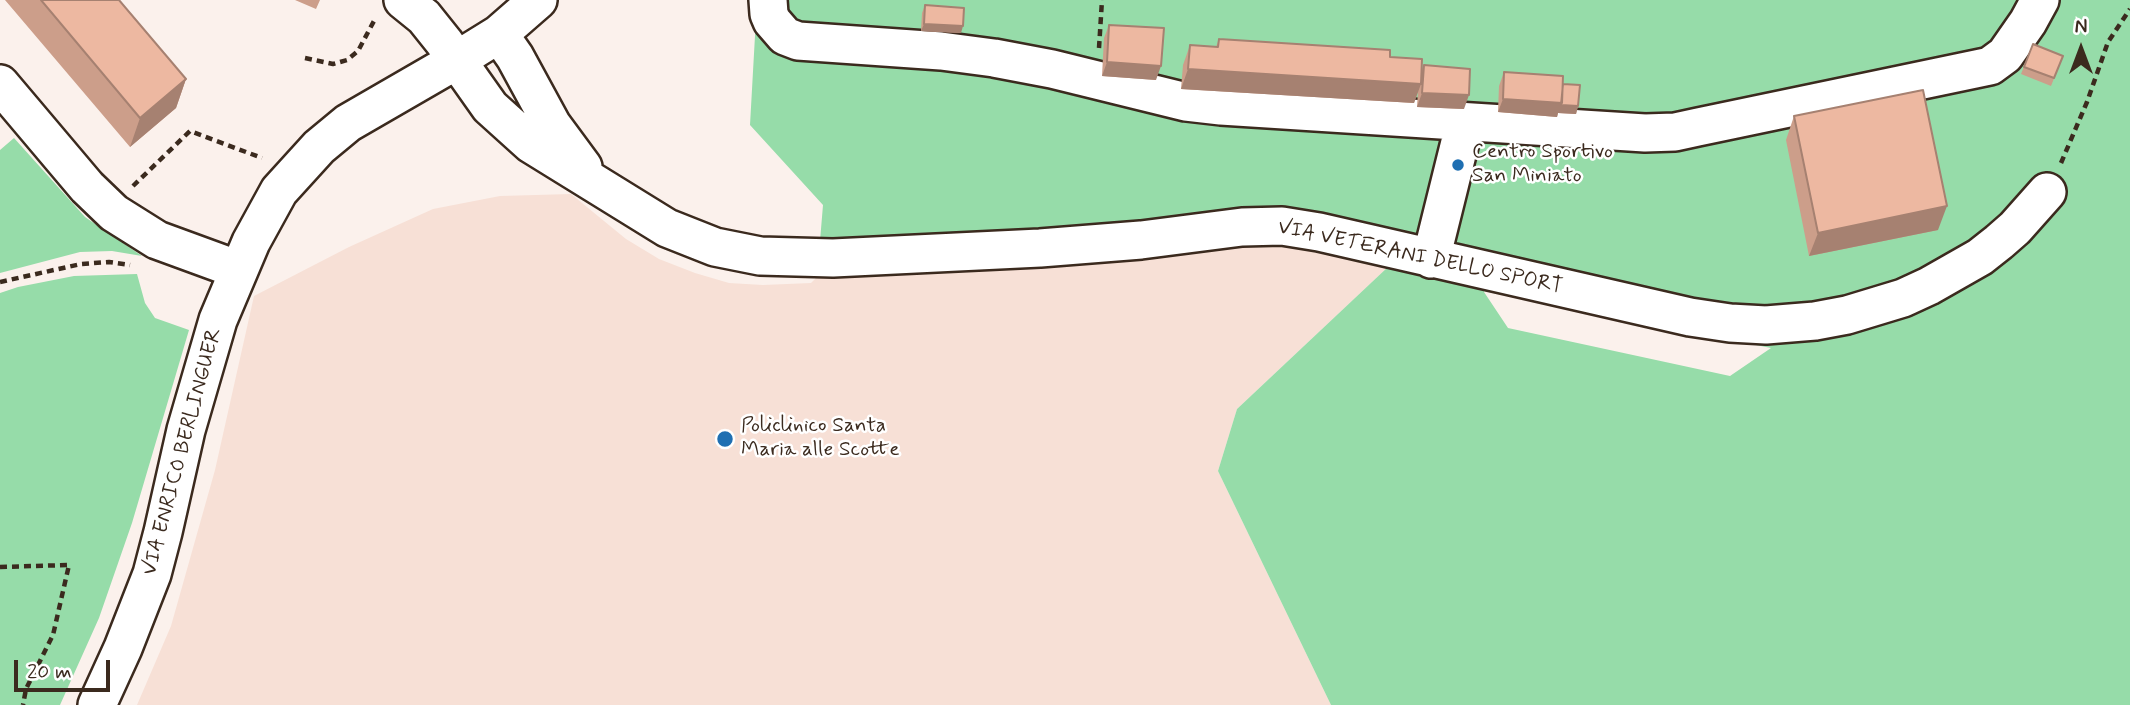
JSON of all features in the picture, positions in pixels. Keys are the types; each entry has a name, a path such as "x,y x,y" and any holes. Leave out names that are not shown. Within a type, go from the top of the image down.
{"street":[{"name":"VIA ENRICO BERLINGUER","path":"97,705 152,574 205,358 218,320 251,242 279,191 319,147 348,123 499,34 538,0"},
{"path":"768,0 772,21 785,36 798,41 970,54 1022,62 1170,99 1221,106 1645,133 1675,132 1990,66 2000,60 2028,22 2040,0"},
{"name":"VIA VETERANI DELLO SPORT","path":"390,6 424,17 490,107 518,134 551,158 667,228 715,247 761,256 833,258 1040,248 1141,240 1265,225 1319,232 1712,321 1749,325 1815,321 1903,298 1980,257 2015,228 2047,192"},
{"name":"VIA VETERANI DELLO SPORT","path":"499,34 515,57 552,125 600,187"},
{"path":"0,84 87,187 123,220 158,240 239,270"},
{"path":"1431,259 1465,122"}],"path":[{"path":"1097,80 1102,0"},
{"path":"305,58 333,64 347,60 358,51 390,6"},
{"path":"2047,192 2087,102 2108,42 2130,9"},
{"path":"132,187 190,131 264,159"},
{"path":"0,282 57,268 95,263 109,262 139,267"},
{"path":"0,567 69,565 53,635 26,689 23,705"}],"shaded area":[{"name":"Policlinico Santa Maria alle Scotte","path":"571,194 626,239 659,259 729,283 811,283 817,277 1003,267 1279,243 1311,246 1389,266 1237,409 1218,471 1331,705 137,705 171,626 215,470 254,296 349,247 433,209 500,196"}],"green space":[{"path":"757,0 2130,0 2130,705 1331,705 1218,471 1237,409 1389,266 1311,246 1279,243 1003,268 817,277 823,205 750,125","holes":["1484,291 1771,348 1730,376 1508,328"]},
{"path":"14,138 85,217 142,256 112,251 80,252 0,273 0,150"},
{"path":"137,274 145,303 155,318 189,330 132,523 99,618 60,705 0,705 0,293 74,276"}],"building":[{"path":"41,0 119,0 186,79 140,118"},
{"path":"925,5 964,8 963,26 924,24"},
{"path":"1109,25 1164,28 1161,66 1107,62"},
{"path":"1219,39 1390,50 1390,57 1422,59 1421,84 1188,69 1190,45 1218,47"},
{"path":"2033,44 2063,56 2054,78 2024,67"},
{"path":"1424,65 1470,69 1469,95 1422,93"},
{"path":"1504,72 1563,76 1562,103 1503,99"},
{"path":"1563,84 1580,85 1578,106 1561,105"},
{"path":"1923,90 1947,206 1818,233 1794,116"}],"place":[{"name":"Centro Sportivo San Miniato","path":"1458,165"},
{"name":"Policlinico Santa Maria alle Scotte","path":"725,439"}]}
